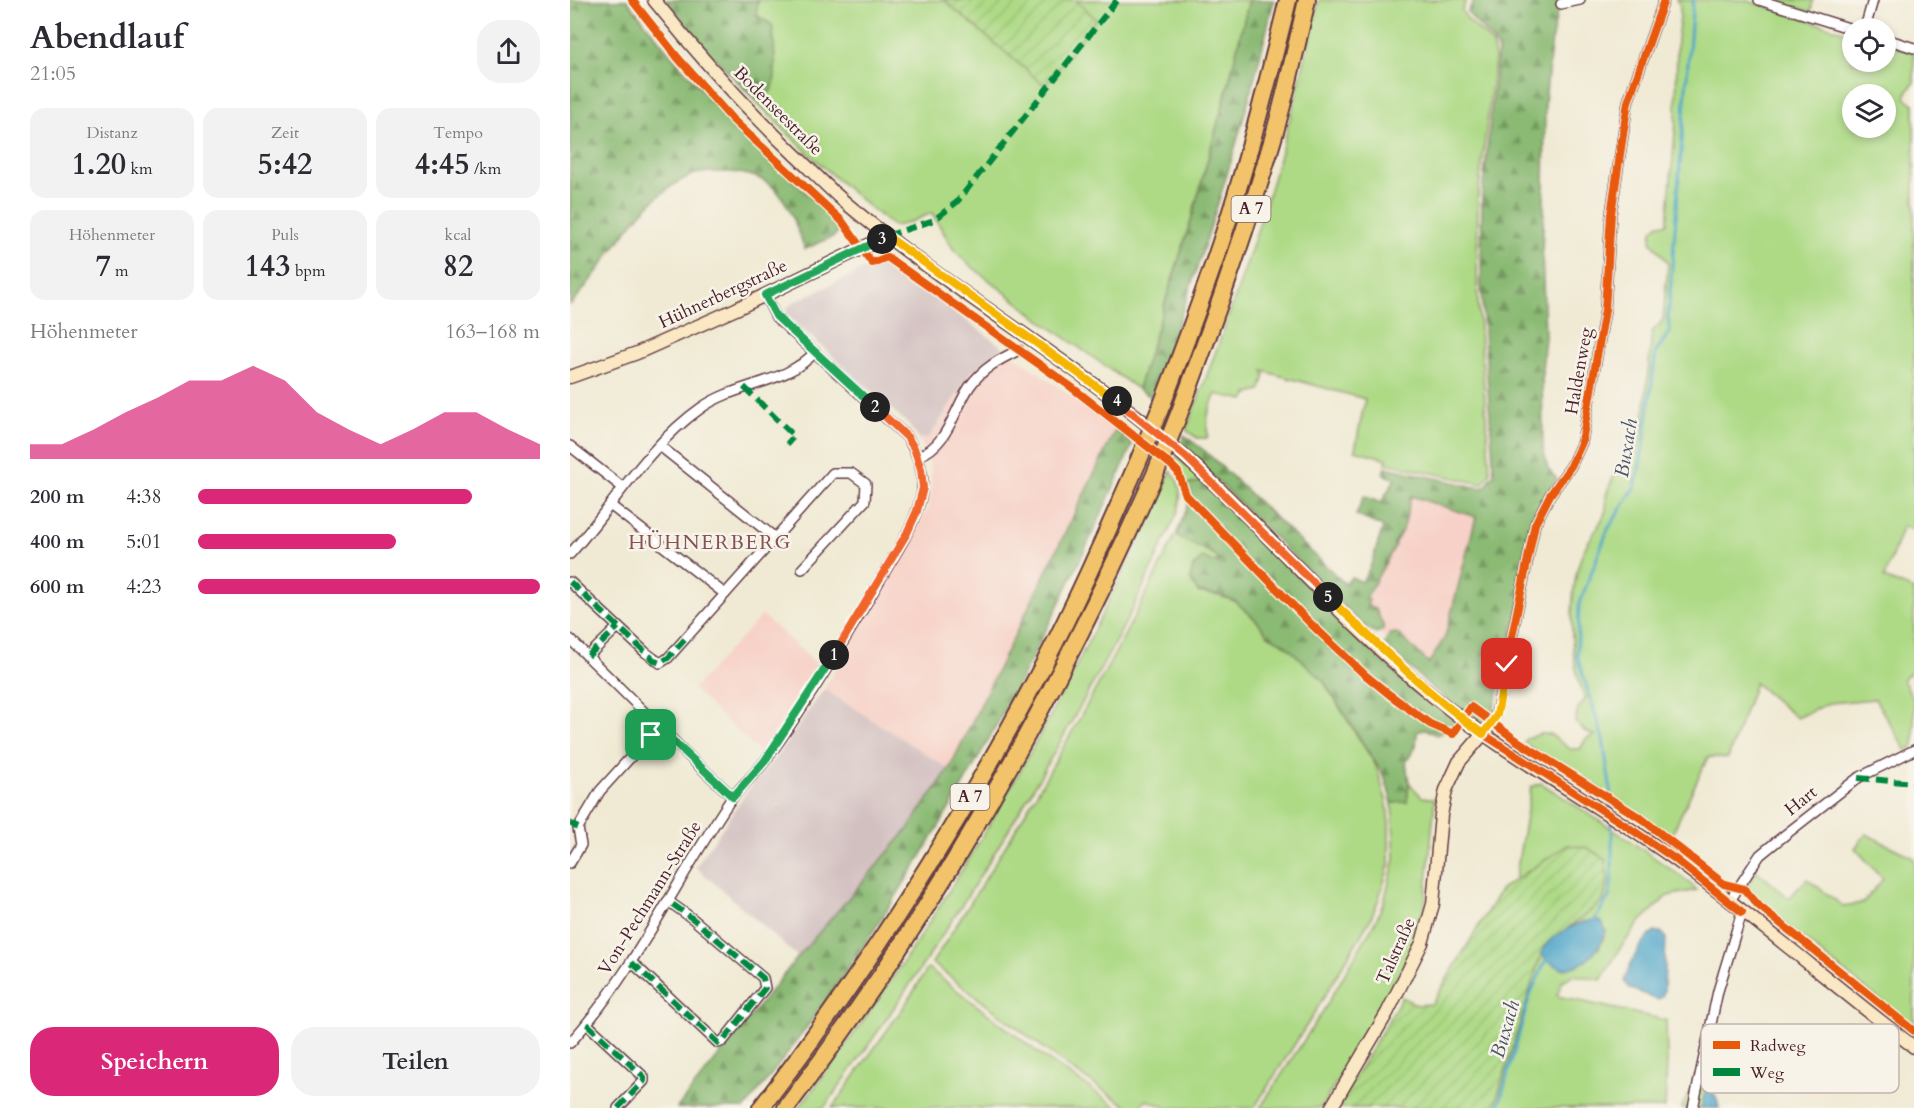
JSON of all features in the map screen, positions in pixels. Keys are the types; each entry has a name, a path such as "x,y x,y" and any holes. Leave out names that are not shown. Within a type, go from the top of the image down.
{"highway":[{"name":"A 7","path":"761,1108 860,973 927,871 1045,663 1098,552 1163,402 1203,296 1236,196 1266,90 1288,0"},
{"name":"A 7","path":"786,1108 886,971 951,869 1011,767 1067,662 1116,561 1156,472 1221,303 1287,88 1307,0"}],"main road":[{"name":"Bodenseestraße","path":"654,0 723,82 843,201 887,236 1129,410 1186,457 1402,669 1433,696 1483,734 1675,859 1885,1024"},
{"name":"Hühnerbergstraße","path":"570,377 637,353 887,236"},
{"name":"Talstraße","path":"1331,1108 1387,1013 1422,943 1433,904 1441,815 1446,790 1459,762 1483,734"},
{"name":"Bodenseestraße","path":"1899,1035 1914,1047"}],"street":[{"path":"1561,4 1580,0"},
{"name":"Haldenweg","path":"1483,734 1497,715 1535,524 1550,495 1571,466 1582,442 1605,310 1611,214 1628,102 1664,0"},
{"path":"1759,0 1842,26"},
{"path":"1867,18 1873,0"},
{"path":"1896,42 1914,48"},
{"path":"765,295 776,316 897,426 907,437 918,456 925,454 939,440 969,388 984,371 1000,359 1019,350"},
{"path":"570,554 642,463 690,416 703,406 723,396 799,367 815,352"},
{"path":"570,446 622,487"},
{"path":"660,446 774,537"},
{"name":"Von-Pechmann-Straße","path":"570,1043 587,1024 631,963 733,797 764,762 816,686 907,533 917,511 923,488 918,456"},
{"path":"570,582 655,661 660,663 668,658 833,473 851,473 866,484 865,501 802,569"},
{"path":"610,505 725,594"},
{"path":"588,657 618,627"},
{"path":"570,639 658,727 733,797"},
{"path":"570,863 582,844 574,826 600,791 658,727"},
{"name":"Hart","path":"1729,902 1760,855 1858,778 1914,750"},
{"path":"631,963 718,1043 723,1041 765,988 763,978 668,901"},
{"path":"1711,1024 1718,991 1742,912"},
{"path":"587,1024 644,1077 644,1081 618,1108"},
{"path":"1693,1108 1701,1071"}],"shaded area":[{"path":"884,260 1004,348 971,372 930,437 919,439 907,423 788,316 786,309 794,302"},
{"path":"1004,348 1116,429 949,769 824,689 905,552 927,510 931,491 931,473 928,455 919,439 931,437 971,372"},
{"path":"1411,495 1477,517 1445,637 1429,663 1397,633 1390,634 1387,639 1379,633 1384,627 1376,611 1367,605 1366,598 1404,527"},
{"path":"762,615 819,666 760,753 693,689"},
{"path":"824,689 949,769 908,829 798,957 696,867 750,787 781,751"}],"green space":[{"path":"570,0 627,0 670,54 724,114 838,224 840,230 834,236 805,249 787,206 772,186 746,174 705,172 692,175 673,185 655,199 625,233 570,305"},
{"path":"666,0 758,0 756,15 772,25 773,30 775,75 770,92 754,99 711,54"},
{"path":"758,0 1249,0 1192,217 1138,389 1043,322 971,266 954,250 932,213 905,224 893,226 839,181 754,99 765,97 774,53 772,25 756,15"},
{"path":"944,0 1076,0 1096,19 1045,86"},
{"path":"1249,0 1274,0 1262,51 1219,201 1151,397 1138,389 1192,217"},
{"path":"1319,0 1466,0 1462,11 1493,45 1495,59 1478,196 1477,287 1490,474 1482,484 1386,463 1387,459 1355,450 1365,399 1263,371 1265,375 1260,391 1248,394 1244,400 1216,394 1208,414 1207,438 1197,438 1186,430 1257,232 1292,111"},
{"path":"1474,0 1560,0 1552,37 1545,102 1542,251 1545,336 1542,369 1543,448 1548,469 1557,479 1546,494 1493,712 1490,718 1481,723 1432,687 1385,643 1390,634 1397,633 1429,663 1445,637 1476,517 1411,496 1404,527 1366,598 1369,600 1367,605 1376,610 1384,627 1376,633 1364,626 1181,445 1184,435 1206,452 1345,584 1351,577 1362,582 1371,565 1383,527 1356,515 1364,496 1381,503 1395,479 1383,474 1385,467 1479,488 1485,487 1494,474 1481,286 1482,196 1498,50 1492,39 1468,12"},
{"path":"1676,0 1745,0 1842,31 1842,72 1896,72 1896,47 1914,53 1914,82 1905,98 1914,104 1914,530 1903,526 1884,578 1914,590 1914,669 1903,680 1914,700 1914,746 1906,750 1875,699 1829,703 1797,718 1755,683 1728,758 1708,757 1670,838 1608,794 1524,743 1526,739 1540,734 1550,734 1570,749 1580,749 1586,739 1595,735 1586,732 1575,722 1578,708 1586,698 1575,666 1573,646 1575,583 1584,550 1604,515 1606,496 1611,483 1622,463 1633,458 1643,426 1652,332 1663,320 1668,263 1651,241 1652,230 1659,224 1667,224 1676,122 1677,39 1680,5"},
{"path":"1773,0 1813,0 1811,12"},
{"path":"1116,429 1132,445 1051,620 961,790 859,953 804,1031 745,1108 677,1108 798,957 908,829 949,769"},
{"path":"1177,456 1211,489 1200,482 1187,484 1178,468 1173,464"},
{"path":"1171,471 1180,491 1177,514 1128,618 1087,695 1017,816 943,935 824,1108 799,1108 842,1050 924,930 1000,806 1069,679"},
{"path":"1200,482 1211,489 1383,662 1411,688 1456,722 1452,729 1437,735 1425,729 1417,732 1416,746 1406,762 1409,783 1407,802 1392,803 1385,778 1322,679 1283,643 1268,635 1257,621 1235,601 1198,592 1190,579 1193,567 1203,557 1212,562 1219,561 1211,552 1178,536 1189,501 1187,484"},
{"path":"1179,528 1178,536 1217,556 1219,561 1212,562 1198,592 1235,601 1257,621 1268,635 1283,643 1322,679 1376,766 1387,803 1389,865 1370,920 1254,1108 1168,1108 1147,1100 1139,1108 1130,1108 1071,1069 932,963 999,857 1093,695"},
{"path":"1409,783 1422,797 1435,799 1425,904 1414,945 1365,1035 1321,1108 1260,1108 1325,1008 1375,922 1384,902 1395,859 1392,803 1407,801"},
{"path":"1541,783 1626,838 1697,890 1667,896 1640,922 1619,950 1601,980 1574,975 1562,981 1557,996 1666,1020 1665,1108 1494,1108 1541,953 1546,960 1599,948 1606,931 1583,921 1568,928 1603,901 1608,880 1568,845 1515,880 1531,787"},
{"path":"1866,834 1914,858 1914,1028 1769,911 1747,886 1757,871 1789,898 1807,879 1843,906 1863,903 1883,879 1855,848"},
{"path":"1568,845 1588,848 1605,859 1608,880 1603,901 1543,947 1494,1108 1337,1108 1402,997 1417,1005 1432,1004 1501,889"},
{"path":"928,968 1044,1057 1119,1108 832,1108 905,1005"},
{"path":"1695,1083 1701,1084 1701,1093 1705,1093 1701,1108 1681,1108"}],"water":[{"path":"1594,920 1602,922 1606,931 1595,952 1584,962 1562,969 1546,960 1541,953 1549,941 1571,927"},
{"path":"1654,932 1661,932 1666,937 1664,991 1662,997 1657,1000 1629,988 1624,981 1636,954"},
{"path":"1705,1093 1713,1093 1716,1096 1719,1108 1701,1108"}],"waterway":[{"name":"Buxach","path":"1611,813 1610,786 1603,739 1577,656 1579,605 1608,529 1635,487 1644,444 1656,351 1670,332 1668,318 1693,0"},
{"name":"Buxach","path":"1593,922 1609,897 1612,878 1612,820"},
{"name":"Buxach","path":"1498,1108 1530,995 1546,960 1549,959"}],"marked path":[{"path":"887,236 934,220 957,202 1117,0"},
{"path":"744,387 794,436 787,444"},
{"path":"570,582 655,661 660,663 668,658 687,637"},
{"path":"588,656 618,627"},
{"path":"1858,778 1914,783"},
{"path":"570,823 578,828"},
{"path":"631,963 718,1043 723,1041 765,988 763,978 668,901"},
{"path":"587,1024 644,1077 644,1081 618,1108"}],"cycle path":[{"path":"632,0 678,58 732,119 842,221 872,263 887,257 1070,386 1170,464 1178,472 1186,495 1310,623 1390,695 1430,724 1453,734 1471,707 1516,740 1642,819 1724,884 1744,889 1759,906 1914,1031"},
{"path":"1664,0 1628,102 1611,214 1605,310 1582,442 1571,466 1550,495 1535,524 1496,715 1483,734 1675,859 1742,912"}],"district":[{"name":"HÜHNERBERG","path":"710,542"}],"route":[{"path":"651,735 658,727 733,797 764,762 816,686 907,533 917,511 923,488 921,469 914,448 897,426 776,316 765,295 887,236 1137,417 1186,457 1402,669 1483,734 1497,715 1507,664"}]}
